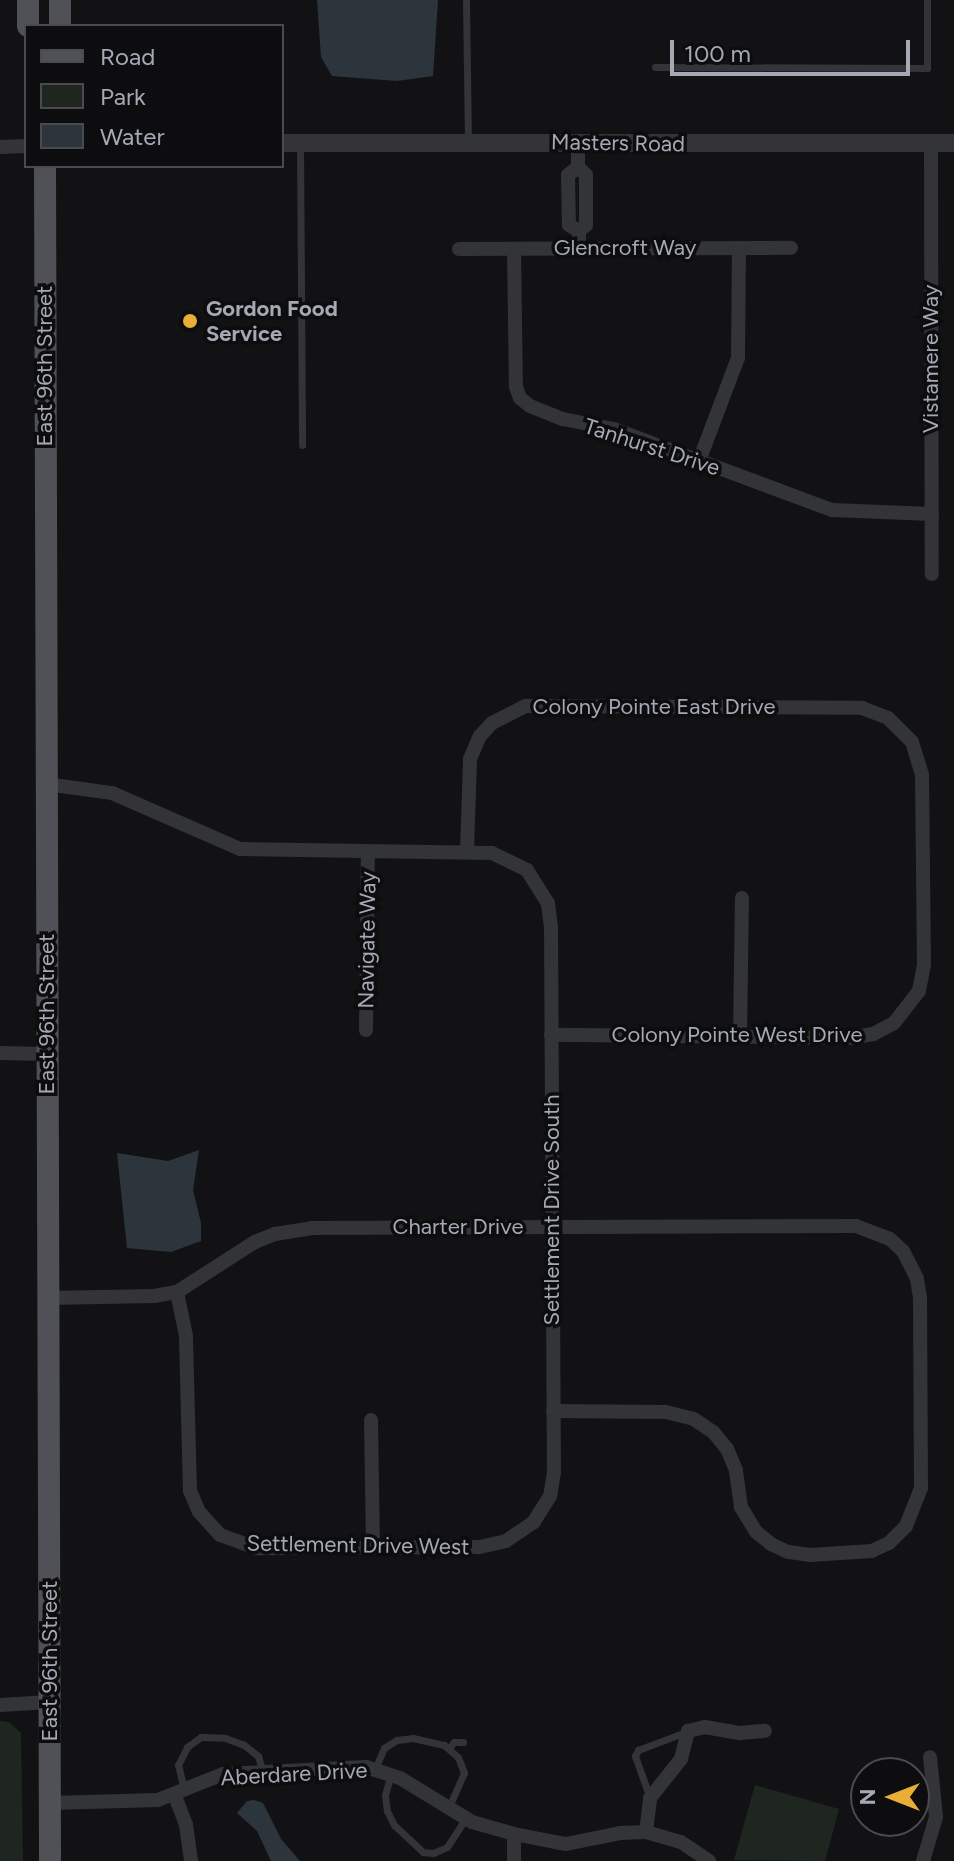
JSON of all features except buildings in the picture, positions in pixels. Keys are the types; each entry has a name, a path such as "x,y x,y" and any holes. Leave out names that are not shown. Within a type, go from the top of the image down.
{"main road":[{"path":"28,0 28,24"},
{"path":"60,0 60,24"},
{"name":"East 96th Street","path":"45,168 50,1861"}],"street":[{"name":"Masters Road","path":"291,143 468,140 954,143"},
{"path":"578,143 578,167 586,175 586,225 579,231 579,248"},
{"name":"Vistamere Way","path":"931,143 932,574"},
{"path":"0,147 24,146"},
{"path":"699,461 738,358 739,248"},
{"name":"Glencroft Way","path":"459,249 791,248"},
{"name":"Tanhurst Drive","path":"514,249 515,381 520,398 530,406 563,419 602,426 832,510 932,514"},
{"name":"Colony Pointe East Drive","path":"467,851 470,759 480,736 492,723 521,707 543,704 852,708 881,714 902,729 912,742 922,774 924,965 919,991 911,1005"},
{"path":"46,784 112,793 240,849 467,851"},
{"name":"Navigate Way","path":"366,1030 368,851"},
{"name":"Settlement Drive South","path":"467,851 506,858 521,865 548,903 551,926 554,1472 550,1496 540,1515 526,1530"},
{"path":"740,1037 742,898"},
{"name":"Colony Pointe West Drive","path":"551,1035 859,1037 894,1023 911,1005"},
{"path":"0,1053 47,1054"},
{"name":"Charter Drive","path":"47,1298 154,1296 177,1292 255,1242 290,1230 846,1226 867,1228 885,1236 909,1260 920,1297 921,1488 909,1521 889,1543 866,1553 810,1555 788,1552 771,1544 749,1523 739,1500 736,1470 727,1449 701,1423 665,1412 553,1411"},
{"name":"Settlement Drive West","path":"177,1292 186,1336 187,1473 190,1491 199,1512 220,1535 250,1547 485,1546 506,1541 526,1530"},
{"path":"371,1420 373,1547"},
{"path":"0,1705 50,1702"},
{"path":"646,1832 650,1798 681,1759 688,1731 705,1727 740,1733 765,1731"},
{"path":"923,1861 936,1817 930,1757"},
{"name":"Aberdare Drive","path":"51,1803 151,1801 180,1794 223,1774 375,1769 391,1773 465,1819 514,1834 566,1844 620,1833 646,1832 681,1842 709,1861"},
{"path":"180,1794 191,1861"},
{"path":"514,1834 514,1861"}],"lane":[{"path":"466,0 468,140"},
{"path":"655,67 927,68 927,0"},
{"path":"291,143 302,445"},
{"path":"650,1798 635,1756 638,1750 688,1731"},
{"path":"180,1794 178,1765 187,1747 201,1737 225,1738 244,1745 258,1756 263,1772"},
{"path":"375,1769 384,1748 397,1740 427,1740 449,1748 467,1773 448,1810"},
{"path":"449,1748 454,1742 463,1742"},
{"path":"391,1773 385,1804 389,1817 407,1839 423,1852 434,1857 447,1847 465,1819"}],"green space":[{"path":"0,1721 9,1722 21,1733 23,1861 0,1861"},
{"path":"755,1785 839,1809 825,1861 734,1860"}],"water":[{"path":"317,0 438,0 433,76 397,81 332,76 321,57"},
{"path":"199,1150 193,1190 201,1223 201,1241 171,1252 127,1248 117,1153 168,1161"},
{"path":"247,1801 263,1803 281,1839 300,1861 271,1861 257,1831 237,1813"}],"place":[{"name":"Gordon Food Service","path":"190,321"}]}
